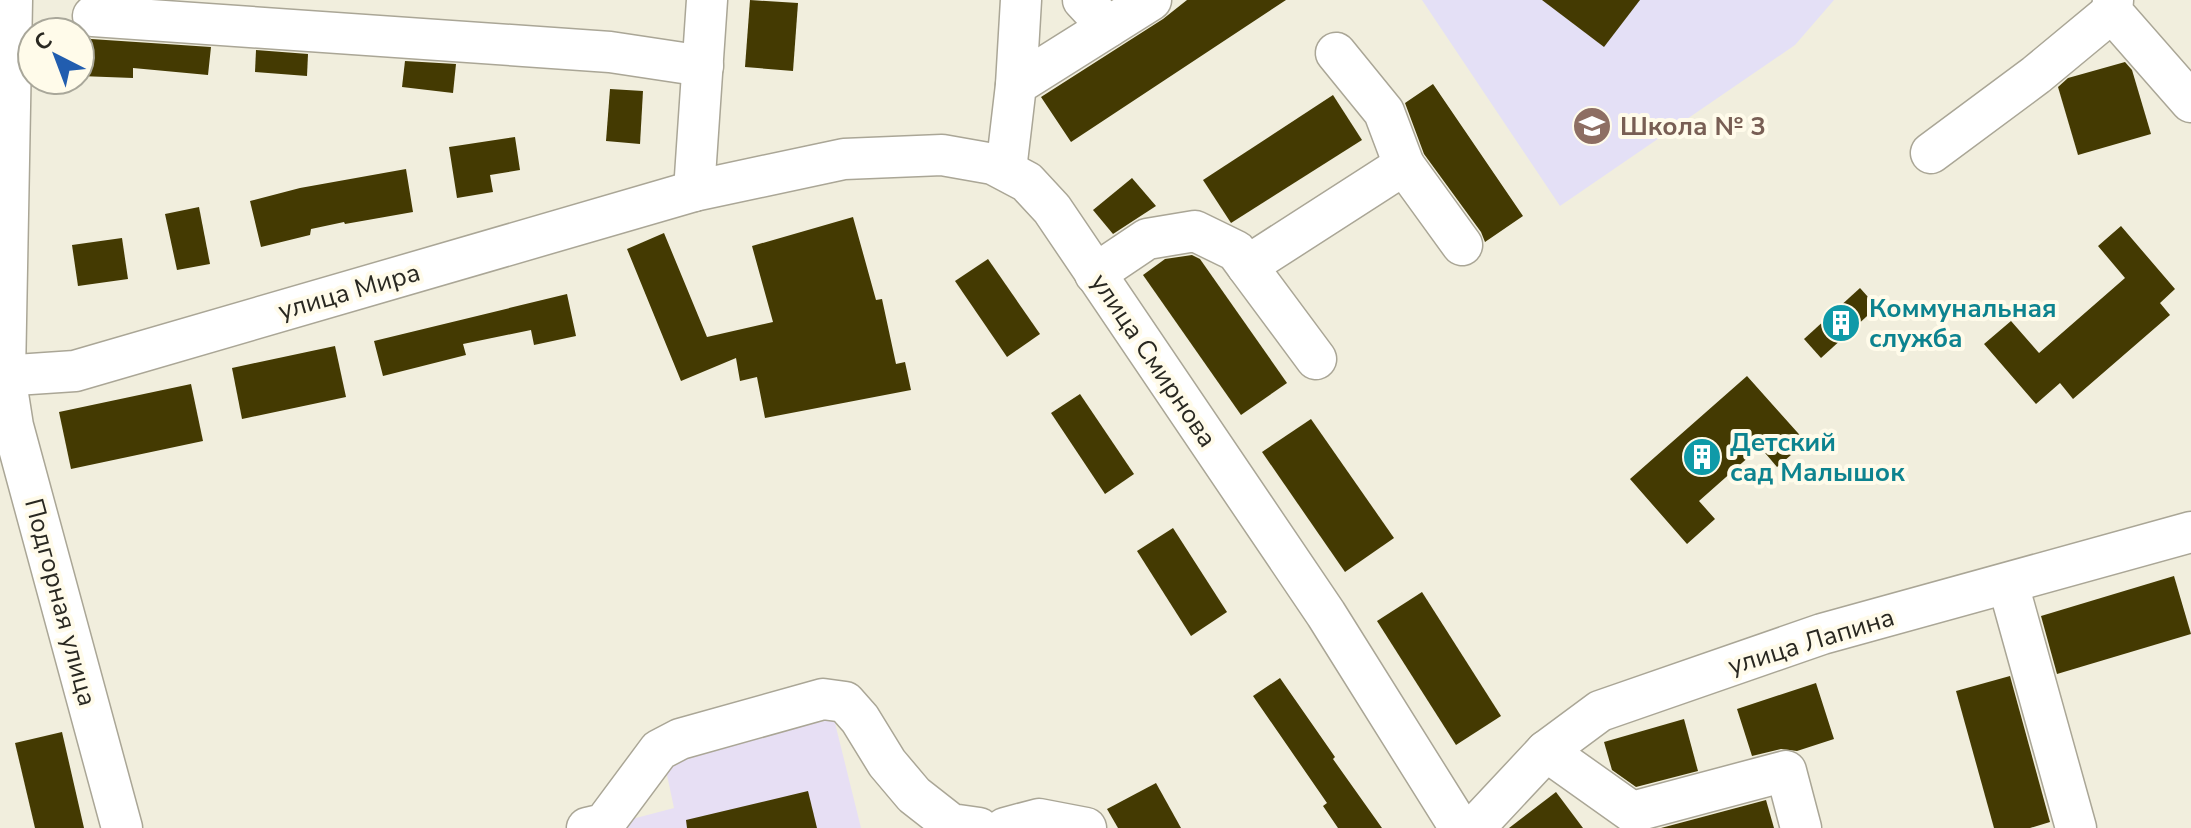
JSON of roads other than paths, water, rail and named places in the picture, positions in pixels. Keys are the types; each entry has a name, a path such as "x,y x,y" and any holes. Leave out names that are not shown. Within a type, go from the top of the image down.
{"street":[{"name":"Подгорная улица","path":"12,0 2,375 13,426 122,828"},
{"path":"694,191 707,0"},
{"path":"1006,170 1016,85 1021,0"},
{"path":"1016,85 1096,13 1151,0"},
{"path":"1931,153 2036,75 2113,6 2191,102"},
{"path":"96,16 610,52 703,66"},
{"path":"1336,53 1384,112 1404,165 1462,245"},
{"name":"улица Смирнова","path":"694,191 844,159 942,155 993,164 1027,182 1052,209 1326,614 1460,828"},
{"path":"1247,266 1404,165"},
{"name":"улица Мира","path":"2,375 75,371 694,191"},
{"path":"1095,274 1147,239 1195,231 1236,251 1316,359"},
{"name":"улица Лапина","path":"1474,828 1546,751 1600,711 1822,634 2191,532"},
{"path":"2008,584 2076,828"},
{"path":"587,828 604,824 659,750 680,739 823,699 845,702 860,719 887,763 914,795 951,824 979,828"},
{"path":"1546,751 1632,812 1786,771 1801,828"},
{"path":"1005,828 1039,819 1086,828"}],"place":[{"name":"Школа № 3","path":"1592,126"},
{"name":"Коммунальная служба","path":"1841,323"},
{"name":"Детский сад Малышок","path":"1702,457"}]}
